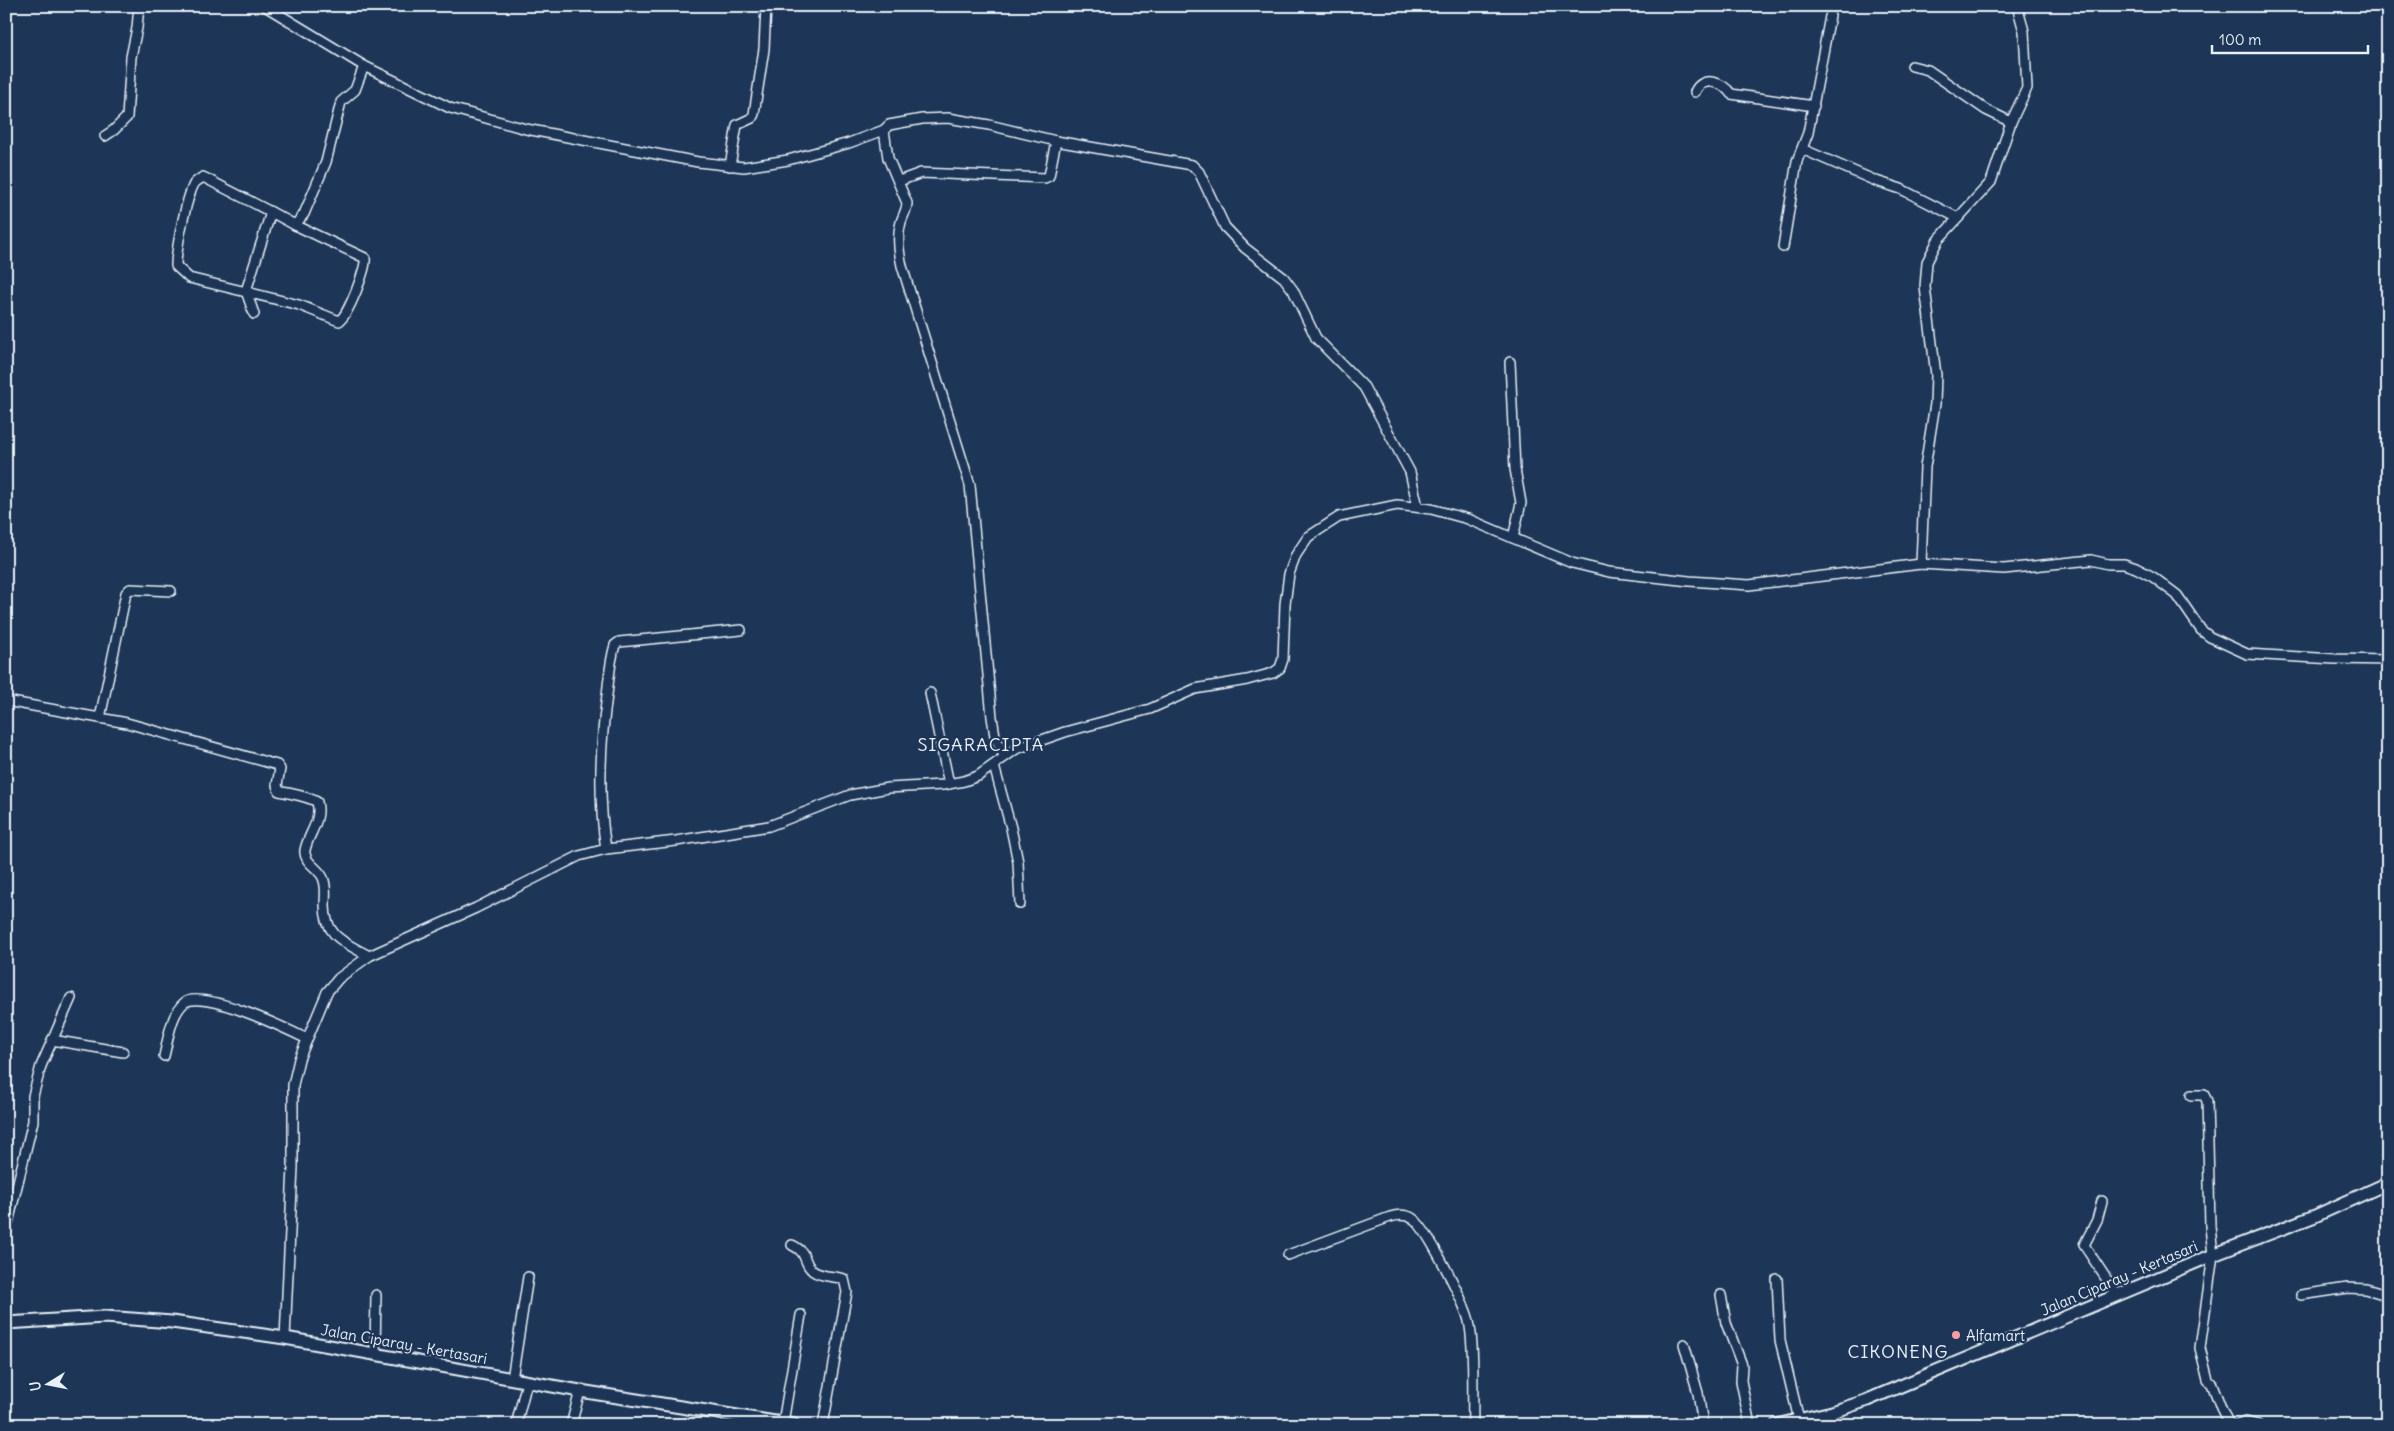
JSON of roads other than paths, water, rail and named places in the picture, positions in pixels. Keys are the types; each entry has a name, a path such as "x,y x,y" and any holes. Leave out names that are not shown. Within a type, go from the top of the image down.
{"main road":[{"name":"Jalan Ciparay - Kertasari","path":"1776,1425 1800,1422 1865,1401 2214,1255 2315,1216 2388,1183"},
{"name":"Jalan Ciparay - Kertasari","path":"6,1322 105,1317 148,1319 285,1338 580,1391 782,1423"},
{"path":"710,1425 713,1412"}],"street":[{"path":"105,136 114,130 126,116 130,57 137,28 139,6"},
{"path":"265,6 364,66 450,108 526,129 656,155 744,167 788,160 848,143 884,130 889,125 897,123 922,119 948,118 989,125 1056,141 1192,165 1196,168 1225,227 1245,248 1284,278 1293,290 1316,338 1364,387 1410,472 1418,507"},
{"path":"730,166 737,125 752,118 754,114 764,49 766,6"},
{"path":"1921,564 1925,467 1935,404 1936,375 1933,334 1925,288 1927,262 1938,240 1991,182 2011,122 2027,88 2024,31 2017,6"},
{"path":"1783,247 1797,161 1808,133 1830,16"},
{"path":"295,225 304,214 326,162 341,102 355,90 364,66"},
{"path":"1912,66 1928,70 1986,110 2011,122"},
{"path":"1695,92 1696,89 1706,82 1715,82 1723,84 1731,94 1814,106"},
{"path":"884,130 888,158 899,181 907,208 900,223 899,250 902,266 970,485 992,717 995,736 1004,756"},
{"path":"899,181 921,173 1045,178 1049,176 1056,141"},
{"path":"1802,149 1876,181 1901,189 1958,218"},
{"path":"203,177 295,225 365,258 365,264 344,319 339,321 300,305 189,278 176,266 176,255 189,198 195,182 203,177"},
{"path":"254,314 246,291 271,212"},
{"path":"1510,362 1514,469 1521,503 1513,538"},
{"path":"285,1338 293,1167 292,1101 299,1059 326,992 339,978 369,956 476,908 579,856 606,849 676,841 769,826 850,795 888,788 949,784 978,776 994,766 1004,756 1065,732 1150,709 1195,689 1273,674 1280,668 1283,659 1285,604 1289,574 1296,555 1308,537 1339,517 1397,505 1418,507 1481,524 1572,563 1609,572 1706,583 1749,585 1781,583 1921,564 2004,569 2091,560 2108,564 2124,564 2153,577 2177,595 2201,630 2210,637 2247,654 2388,660"},
{"path":"100,718 126,593 130,589 171,591"},
{"path":"606,849 601,809 602,732 615,645 618,642 741,630"},
{"path":"930,693 949,784"},
{"path":"6,701 100,718 188,739 278,766 280,772 276,786 280,791 317,802 319,809 311,838 305,848 305,855 324,880 326,919 329,929 337,937 369,956"},
{"path":"994,766 1018,862 1020,904"},
{"path":"6,1231 33,1121 33,1096 41,1066 71,998"},
{"path":"164,1056 174,1019 184,1002 196,998 265,1018 307,1039"},
{"path":"52,1040 124,1052"},
{"path":"2191,1095 2204,1095 2206,1101 2210,1226 2214,1255 2200,1348 2206,1375 2230,1425"},
{"path":"2102,1200 2098,1220 2084,1245 2117,1295"},
{"path":"1288,1255 1390,1217 1400,1215 1412,1218 1422,1226 1455,1288 1469,1321 1473,1425"},
{"path":"792,1245 801,1249 812,1271 844,1279 846,1284 847,1292 823,1425"},
{"path":"512,1379 528,1276"},
{"path":"1777,1279 1780,1340 1800,1422"},
{"path":"2301,1294 2343,1288 2363,1288 2383,1294 2388,1290"},
{"path":"375,1354 376,1295"},
{"path":"1721,1295 1726,1323 1742,1364 1741,1381 1750,1425"},
{"path":"782,1423 801,1315"},
{"path":"1684,1344 1698,1393 1703,1425"},
{"path":"516,1425 528,1382"},
{"path":"571,1425 580,1391"},
{"path":"2238,1425 2246,1422 2258,1425"}],"place":[{"name":"Alfamart","path":"1956,1335"}],"district":[{"name":"SIGARACIPTA","path":"981,744"},
{"name":"CIKONENG","path":"1898,1351"}]}
